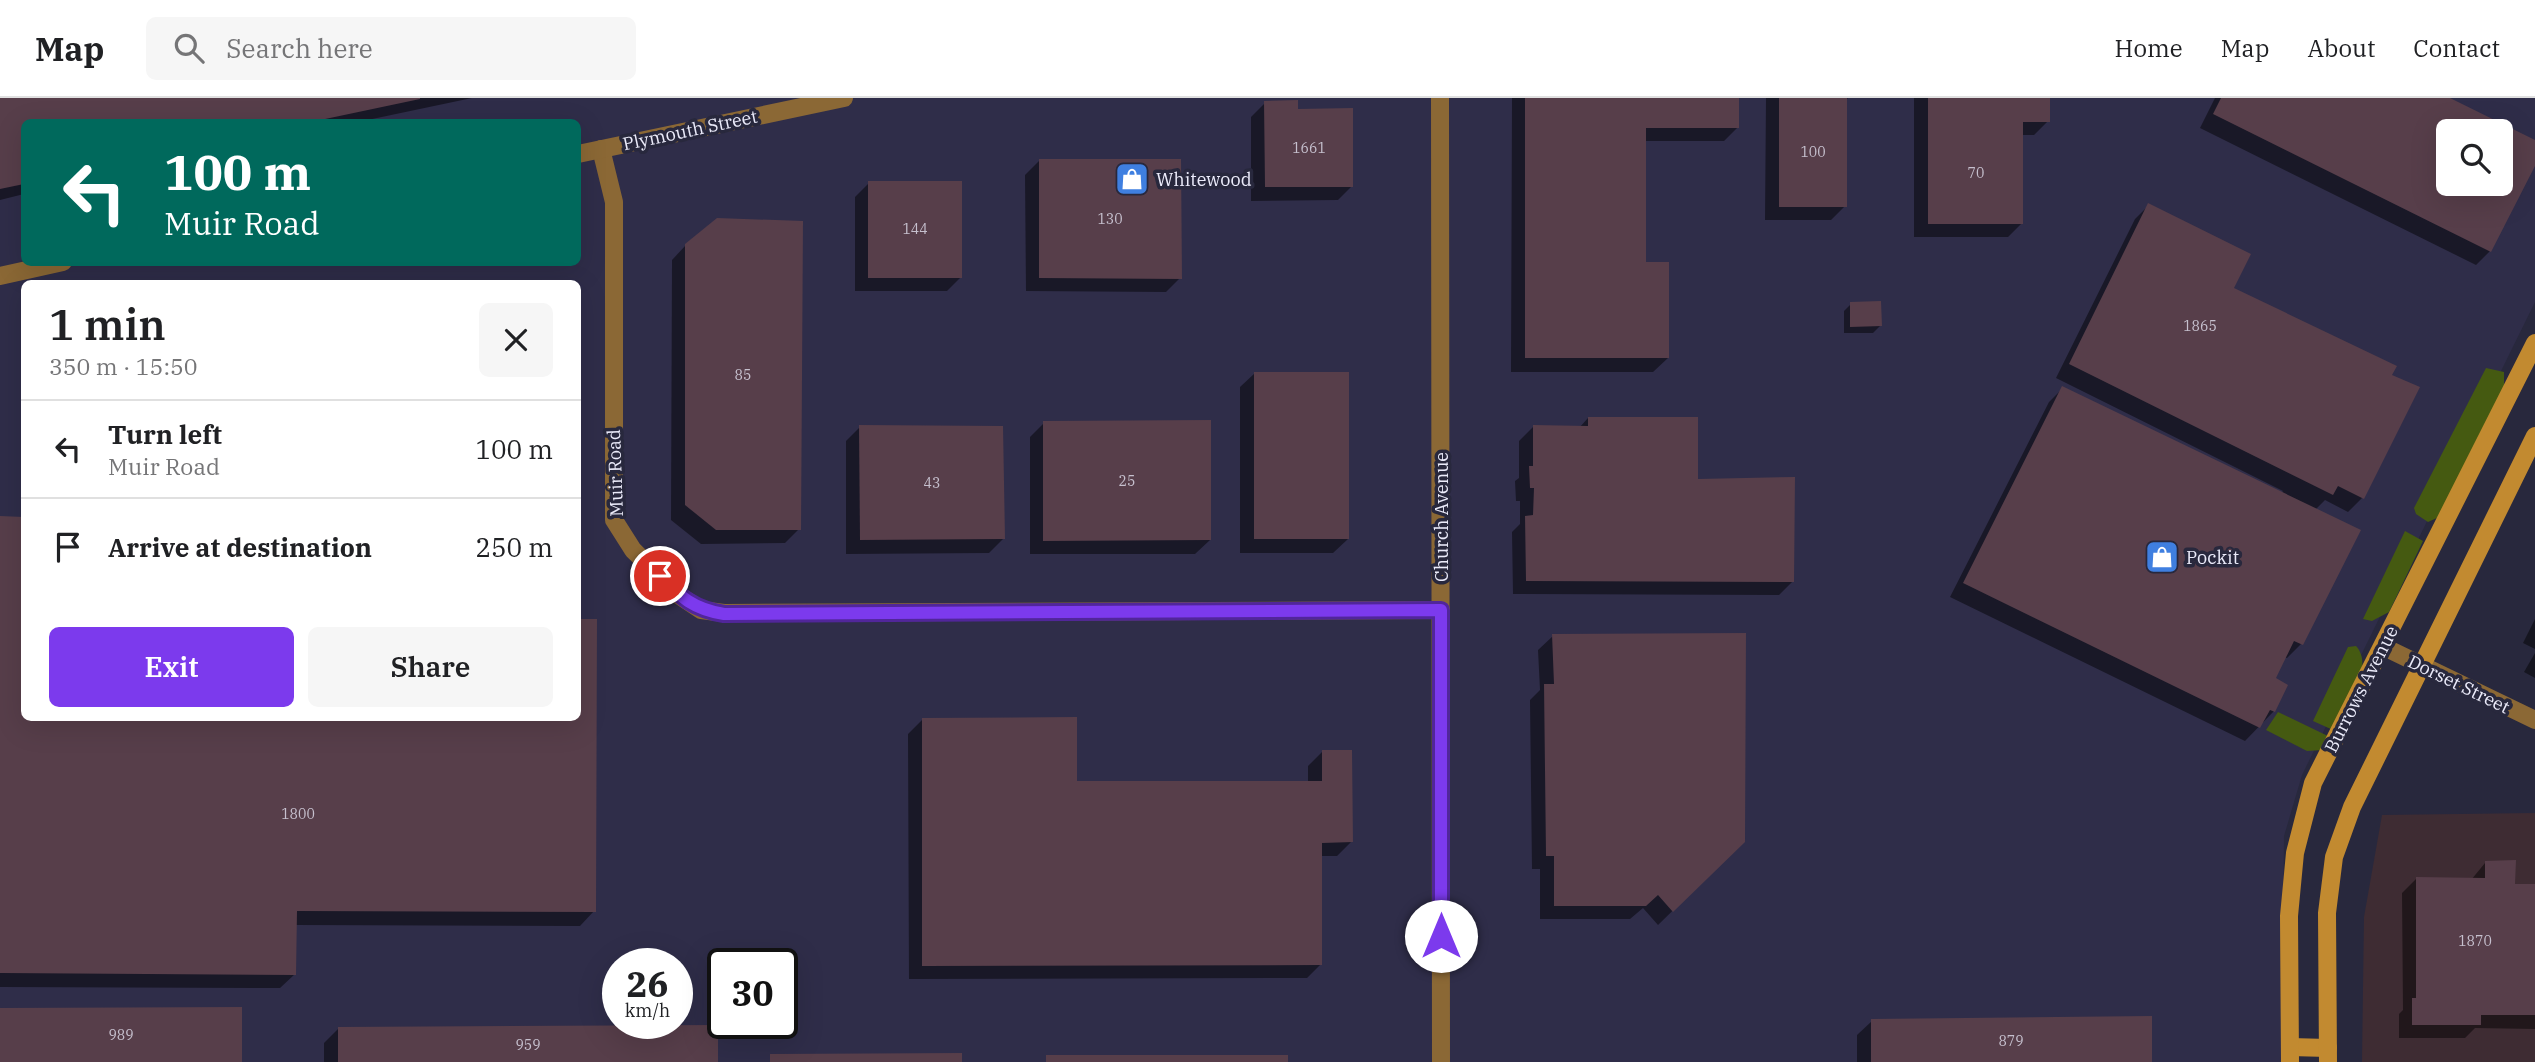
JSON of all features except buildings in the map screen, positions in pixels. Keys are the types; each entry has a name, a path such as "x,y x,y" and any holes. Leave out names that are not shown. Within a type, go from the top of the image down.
{"street":[{"name":"Plymouth Street","path":"581,153 844,98"},
{"name":"Church Avenue","path":"1440,98 1441,1062"},
{"name":"Muir Road","path":"601,149 614,202 614,520 633,550 680,596 701,610 724,614 1441,610"},
{"path":"0,276 45,266"},
{"name":"Burrows Avenue","path":"2290,1055 2289,916 2295,853 2313,783 2384,647 2535,343"},
{"path":"2290,1055 2328,1055 2327,913 2334,857 2352,807 2535,436"},
{"name":"Dorset Street","path":"2384,647 2535,720"}],"shaded area":[{"path":"0,98 2535,98 2535,302 2302,775 2284,836 2282,1062 0,1062"},
{"path":"2535,813 2535,1062 2362,1062 2364,917 2382,815"}],"green space":[{"path":"2486,368 2504,372 2504,386 2439,517 2428,522 2416,514 2414,508"},
{"path":"2405,531 2423,541 2389,612 2372,621 2363,619"},
{"path":"2356,646 2361,655 2360,676 2333,730 2313,721 2348,647"},
{"path":"2278,712 2330,737 2323,750 2307,751 2266,730"}],"place":[{"name":"Whitewood","path":"1132,179"},
{"name":"Pockit","path":"2162,557"}],"route":[{"path":"660,576 680,596 701,610 724,614 1441,610 1441,936"}]}
